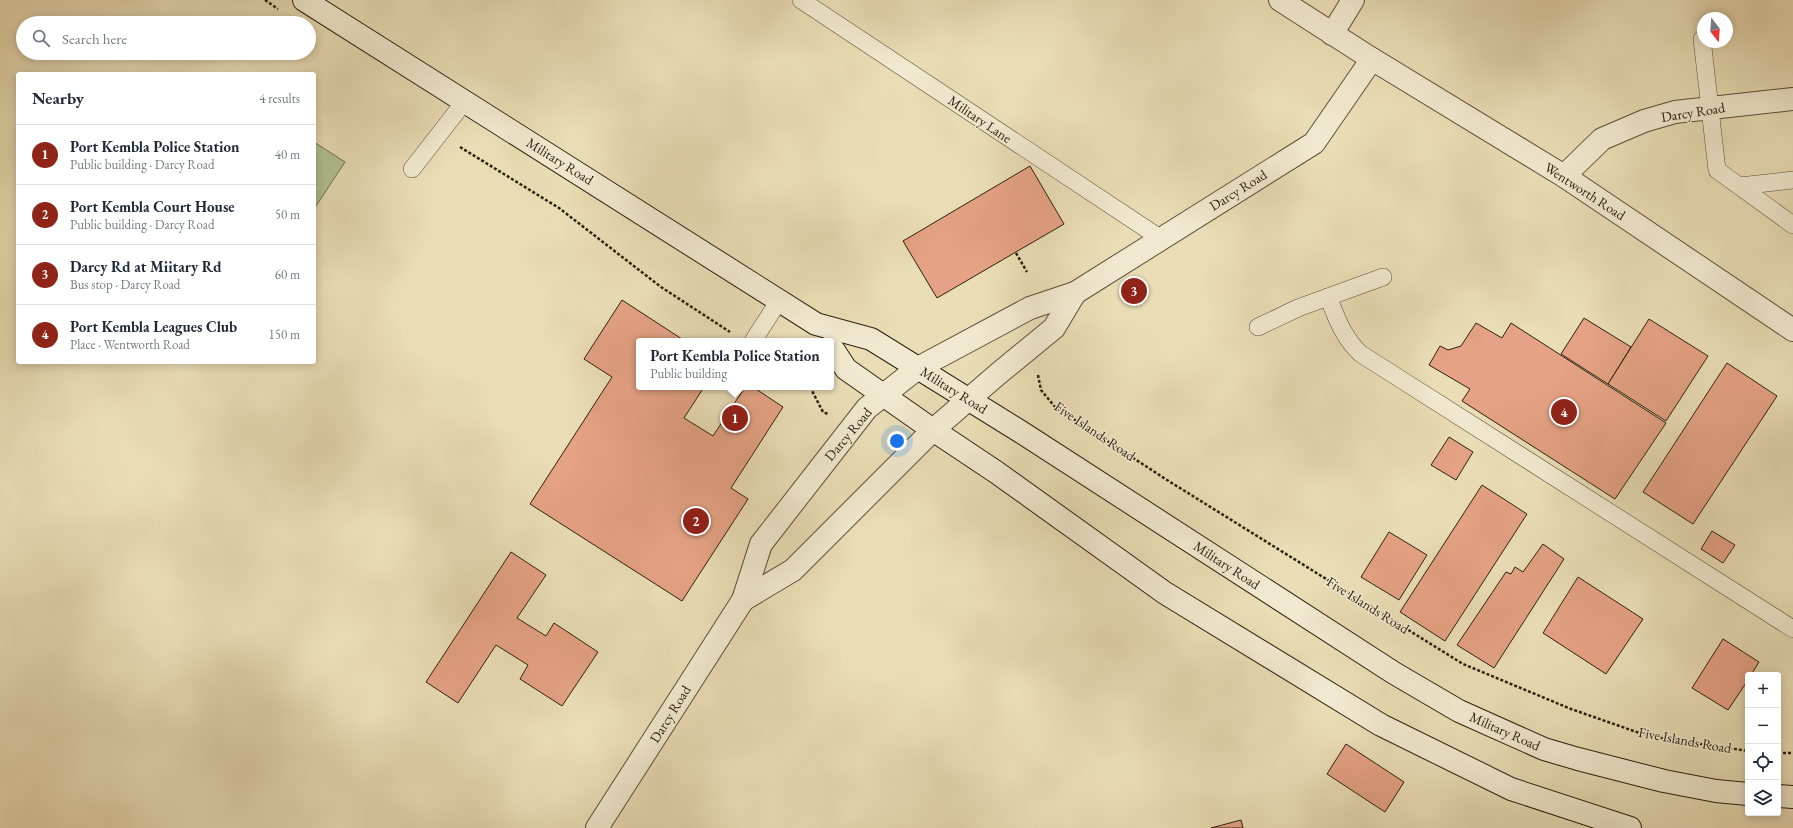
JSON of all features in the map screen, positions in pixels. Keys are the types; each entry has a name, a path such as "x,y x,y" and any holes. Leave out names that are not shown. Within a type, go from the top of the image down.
{"main road":[{"name":"Wentworth Road","path":"1280,0 1372,59 1564,176 1793,330"},
{"path":"1332,34 1353,0"},
{"name":"Military Road","path":"316,3 465,101 780,299 822,332 872,339 1394,673 1459,711 1544,749 1651,778 1716,791 1745,794"},
{"name":"Darcy Road","path":"597,828 743,600 761,544 867,408 918,368 1030,308 1075,293 1160,238 1314,143 1372,59"},
{"name":"Darcy Road","path":"1564,176 1602,139 1644,121 1675,112 1793,99"},
{"name":"Darcy Road","path":"743,600 794,570 933,430 1054,328 1075,293"},
{"path":"834,351 846,369 996,472 1165,593 1381,725 1511,789 1630,828"},
{"path":"1781,796 1793,797"}],"lane":[{"name":"Military Lane","path":"800,0 1160,238"},
{"path":"1703,48 1717,170 1793,225"},
{"path":"412,169 465,101"},
{"path":"1740,186 1793,180"},
{"path":"1258,327 1298,308 1383,277"},
{"path":"1328,297 1344,334 1351,345 1361,354 1793,629"},
{"path":"755,338 780,299"}],"path":[{"path":"439,134 559,208 661,287 731,333"},
{"path":"1016,252 1027,272"},
{"name":"Five Islands Road","path":"1038,371 1041,390 1055,407 1167,480 1463,664 1571,710 1648,736 1745,751"},
{"path":"812,390 823,412 832,416"},
{"path":"1781,753 1793,753"}],"green space":[{"path":"316,143 345,162 316,206"}],"building":[{"path":"1030,166 1064,224 937,298 903,241"},
{"path":"622,300 680,338 636,338 636,390 702,390 684,418 713,436 743,390 758,390 783,407 731,488 748,499 682,601 530,504 612,377 584,359"},
{"path":"1584,318 1631,347 1608,384 1561,354"},
{"path":"1649,319 1708,356 1666,421 1608,384"},
{"path":"1476,323 1502,338 1511,323 1666,423 1615,499 1462,401 1470,389 1429,365 1440,346 1448,350 1461,346"},
{"path":"1727,363 1777,396 1693,524 1643,492"},
{"path":"1449,437 1473,452 1456,480 1431,465"},
{"path":"1482,485 1527,514 1445,641 1400,612"},
{"path":"1712,531 1735,545 1723,563 1701,549"},
{"path":"1389,532 1427,555 1399,600 1361,577"},
{"path":"1543,544 1564,559 1494,668 1457,645 1506,572 1511,574 1515,567 1523,572"},
{"path":"511,552 546,575 517,618 546,636 554,623 598,652 562,706 520,679 528,665 496,645 458,703 426,682"},
{"path":"1578,577 1643,619 1606,674 1543,633"},
{"path":"1723,639 1759,662 1753,672 1745,672 1745,684 1728,710 1692,688"},
{"path":"1346,744 1404,782 1385,812 1327,774"},
{"path":"1241,820 1243,828 1211,828"}],"place":[{"name":"Darcy Rd at Miitary Rd","path":"1134,291"},
{"name":"Port Kembla Leagues Club","path":"1564,412"},
{"name":"Port Kembla Police Station","path":"735,418"},
{"name":"Port Kembla Court House","path":"696,521"}]}
